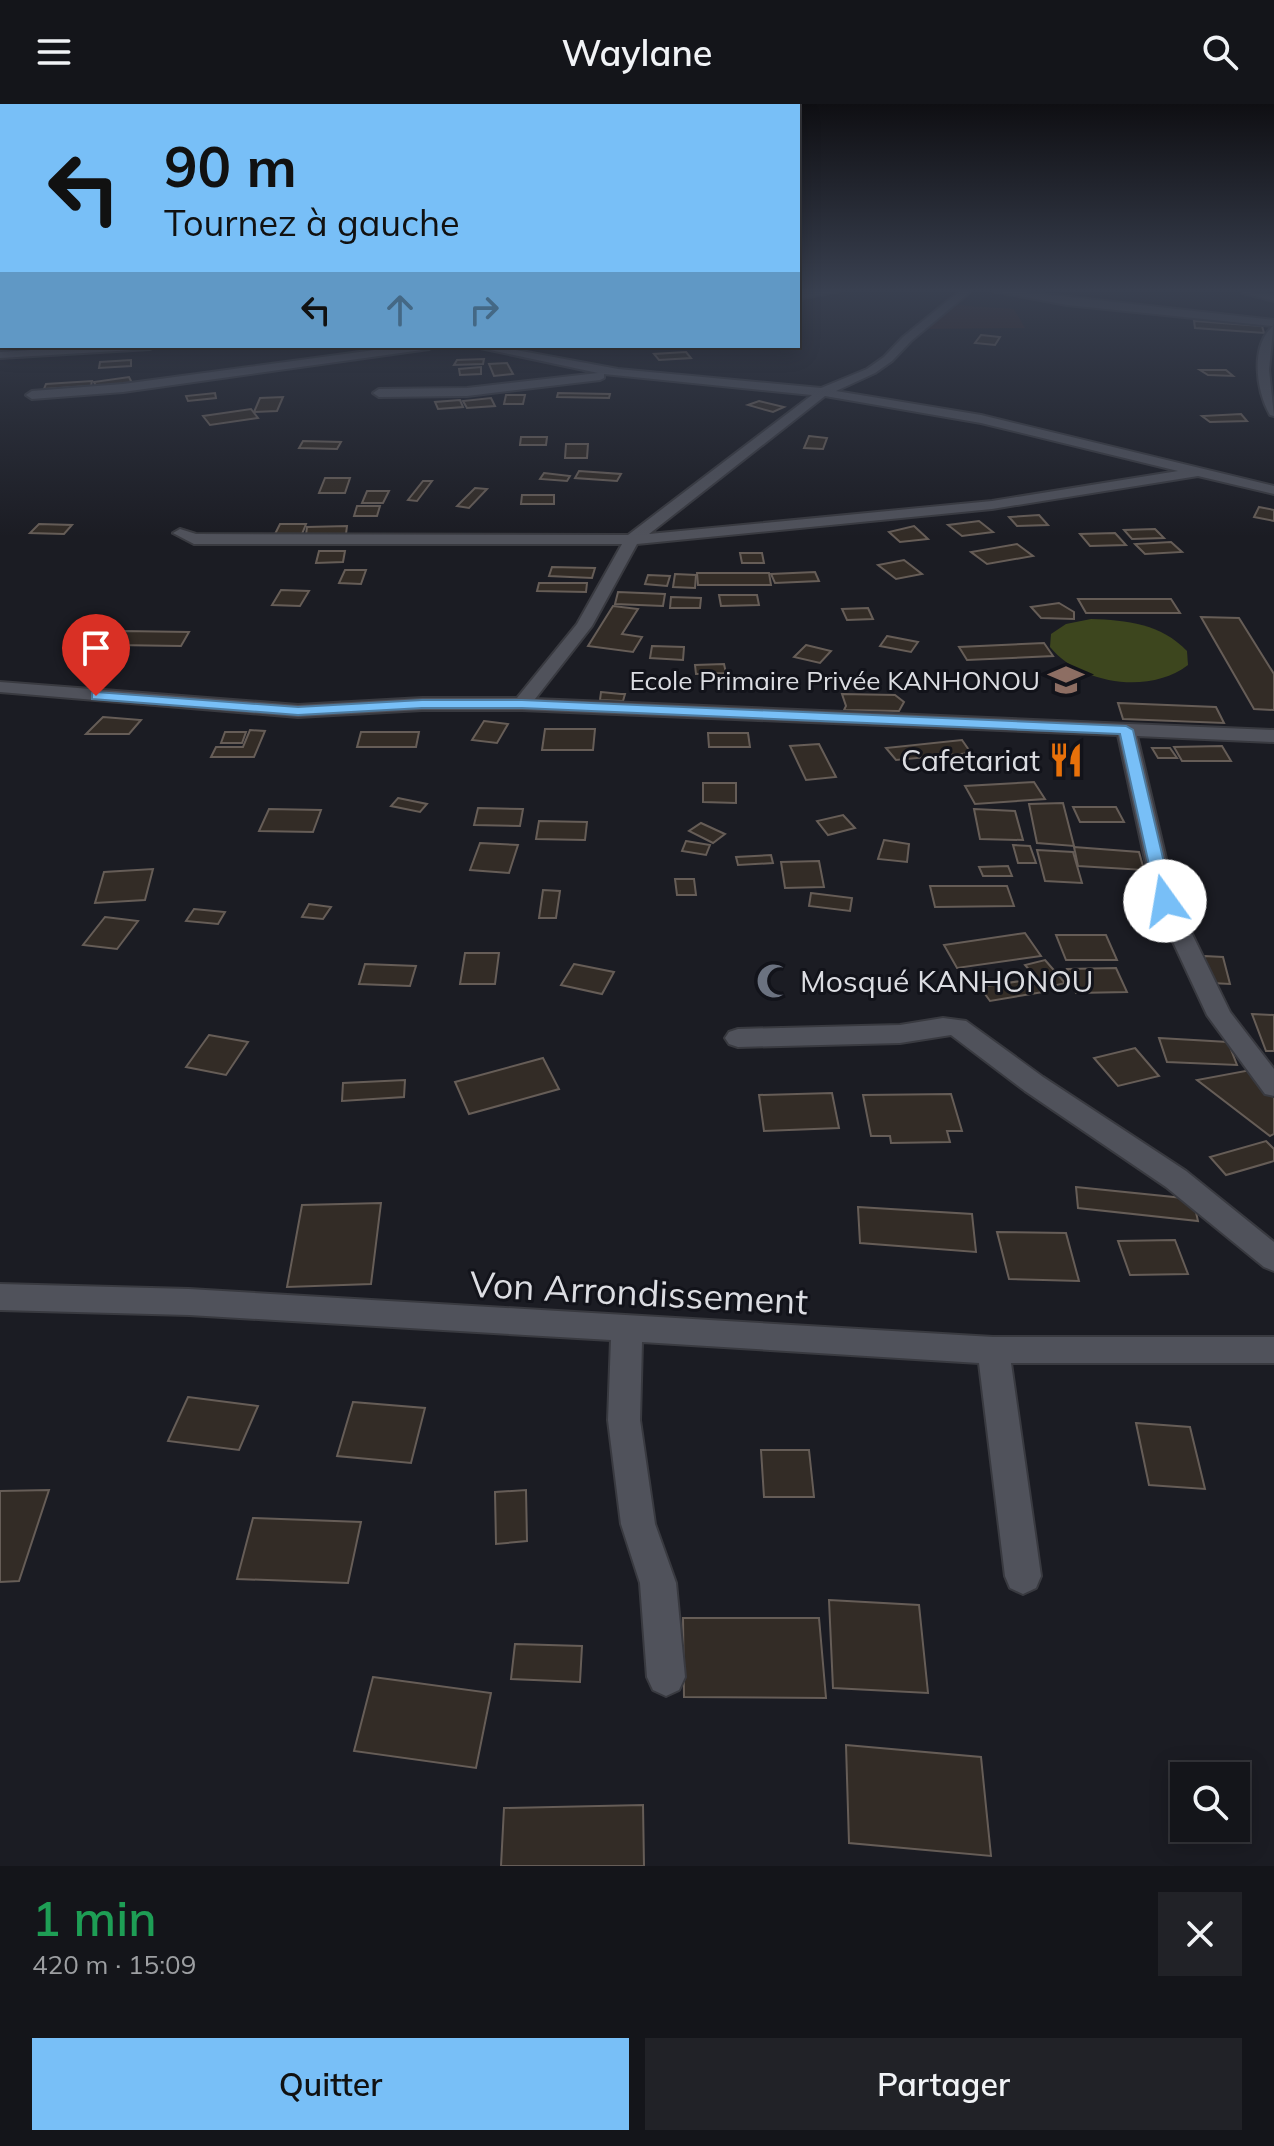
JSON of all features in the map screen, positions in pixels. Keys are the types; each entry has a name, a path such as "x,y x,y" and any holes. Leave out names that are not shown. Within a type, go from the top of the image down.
{"street":[{"path":"32,395 123,388 231,373"},
{"path":"379,393 467,392 616,373"},
{"path":"620,373 823,392 981,419 1274,490"},
{"path":"522,704 584,626 632,540 823,392 866,373"},
{"path":"1264,373 1267,400 1274,412"},
{"path":"180,533 194,539 632,540 992,505 1197,472"},
{"path":"0,687 298,711 422,704 522,704 1274,736"},
{"path":"1126,730 1165,901 1219,1015 1274,1087"},
{"path":"738,1038 900,1034 943,1026 957,1027 1034,1084 1176,1179 1274,1259"},
{"name":"Von Arrondissement","path":"0,1297 189,1302 993,1350 1274,1350"},
{"path":"627,1329 624,1420 638,1524 658,1583 666,1677"},
{"path":"993,1350 1023,1576"}],"green space":[{"path":"1091,619 1130,622 1155,629 1187,651 1188,665 1154,680 1135,682 1097,677 1079,670 1050,647 1051,634 1066,624"}],"building":[{"path":"1205,373 1230,373 1233,376"},
{"path":"129,377 132,383 97,388 94,382"},
{"path":"92,381 91,386 44,389 46,384"},
{"path":"215,393 216,398 188,401 186,396"},
{"path":"558,393 610,394 609,398 557,397"},
{"path":"506,395 525,395 523,404 504,404"},
{"path":"283,397 277,411 254,412 260,398"},
{"path":"491,398 495,406 467,408 463,401"},
{"path":"460,400 463,407 438,409 435,402"},
{"path":"759,401 784,407 773,412 748,405"},
{"path":"251,409 258,418 210,425 203,416"},
{"path":"1241,414 1247,421 1210,422 1202,416"},
{"path":"809,436 827,438 823,449 804,448"},
{"path":"521,437 547,437 546,445 520,445"},
{"path":"303,441 341,442 337,449 299,448"},
{"path":"566,444 588,444 587,458 565,458"},
{"path":"579,471 621,474 617,481 575,478"},
{"path":"544,473 570,476 567,481 540,479"},
{"path":"325,478 350,478 345,493 319,493"},
{"path":"423,481 432,481 417,501 408,500"},
{"path":"475,488 487,489 469,508 457,506"},
{"path":"367,491 389,491 383,503 362,503"},
{"path":"522,495 554,495 554,504 521,504"},
{"path":"357,506 380,506 377,516 354,516"},
{"path":"1259,507 1274,510 1274,521 1254,517"},
{"path":"1039,515 1048,525 1017,526 1009,517"},
{"path":"979,521 993,532 962,536 948,525"},
{"path":"39,524 72,525 64,534 30,533"},
{"path":"280,524 306,524 302,534 275,534"},
{"path":"347,526 346,534 306,535 307,527"},
{"path":"914,526 928,539 900,542 889,532"},
{"path":"1155,529 1164,538 1132,539 1124,530"},
{"path":"1115,533 1126,545 1090,546 1080,534"},
{"path":"1171,542 1182,552 1145,554 1135,544"},
{"path":"1017,544 1033,556 987,564 971,552"},
{"path":"319,551 345,551 343,562 316,563"},
{"path":"740,553 762,553 764,563 742,563"},
{"path":"904,560 922,574 896,579 878,565"},
{"path":"552,567 595,568 592,578 549,576"},
{"path":"345,570 366,570 361,584 339,583"},
{"path":"815,572 819,581 775,583 771,574"},
{"path":"697,573 769,573 771,585 698,585"},
{"path":"675,574 696,575 695,588 673,587"},
{"path":"648,575 670,576 667,586 645,584"},
{"path":"539,583 587,583 586,592 537,591"},
{"path":"281,590 309,591 300,606 272,605"},
{"path":"618,592 665,594 663,606 615,604"},
{"path":"719,595 757,595 759,605 721,606"},
{"path":"671,597 701,598 700,608 670,608"},
{"path":"1078,599 1171,599 1180,613 1086,613"},
{"path":"1059,603 1074,612 1074,619 1041,618 1031,607"},
{"path":"613,606 638,609 622,634 642,637 633,652 588,646"},
{"path":"868,608 873,619 847,620 842,609"},
{"path":"1201,617 1239,618 1274,674 1274,710 1254,709"},
{"path":"123,631 189,632 181,646 115,645"},
{"path":"887,636 918,642 911,652 880,646"},
{"path":"1044,643 1053,656 967,660 959,647"},
{"path":"806,645 831,651 820,663 794,657"},
{"path":"652,646 684,647 683,660 650,658"},
{"path":"724,664 726,673 696,674 695,665"},
{"path":"601,692 625,694 623,701 600,700"},
{"path":"842,694 895,695 904,702 899,711 844,710 846,706"},
{"path":"1118,703 1216,707 1224,723 1123,719"},
{"path":"103,717 141,720 129,734 86,734"},
{"path":"484,721 508,724 497,743 472,740"},
{"path":"545,729 595,729 593,750 542,750"},
{"path":"250,730 265,731 254,757 211,757 216,747 243,747"},
{"path":"225,732 246,732 242,743 221,743"},
{"path":"361,732 419,732 416,747 357,747"},
{"path":"708,733 748,733 750,747 709,747"},
{"path":"962,740 971,753 896,760 886,748"},
{"path":"819,744 836,777 806,780 790,746"},
{"path":"1222,746 1231,761 1182,761 1174,747"},
{"path":"1152,748 1170,748 1177,758 1158,758"},
{"path":"1034,782 1045,799 975,804 965,786"},
{"path":"703,783 736,783 736,803 703,802"},
{"path":"398,798 427,804 420,812 391,806"},
{"path":"1063,803 1074,846 1037,843 1029,804"},
{"path":"1073,807 1116,807 1124,822 1080,822"},
{"path":"478,808 523,809 520,826 474,825"},
{"path":"269,809 321,810 313,832 259,831"},
{"path":"974,809 1015,811 1023,840 980,839"},
{"path":"843,815 855,828 828,835 817,821"},
{"path":"539,821 587,822 585,840 536,839"},
{"path":"701,823 725,834 713,843 689,831"},
{"path":"884,840 909,844 907,862 878,859"},
{"path":"686,841 710,845 706,855 682,851"},
{"path":"480,843 518,845 509,873 470,870"},
{"path":"1013,845 1030,846 1036,863 1018,863"},
{"path":"1074,847 1139,852 1144,870 1078,866"},
{"path":"1037,850 1073,852 1082,883 1045,881"},
{"path":"771,855 773,863 738,865 736,857"},
{"path":"819,861 824,887 785,888 781,862"},
{"path":"1008,866 1012,876 983,876 979,867"},
{"path":"153,869 145,900 95,903 104,872"},
{"path":"675,879 694,879 696,895 677,895"},
{"path":"930,886 1007,886 1014,906 935,907"},
{"path":"543,890 560,891 556,918 539,918"},
{"path":"811,893 852,898 850,911 809,906"},
{"path":"309,904 331,907 323,919 302,917"},
{"path":"194,909 225,912 218,924 186,921"},
{"path":"105,917 138,921 117,949 83,945"},
{"path":"1025,933 1041,956 957,968 944,945"},
{"path":"1056,935 1106,935 1117,960 1066,960"},
{"path":"465,953 499,953 495,984 460,984"},
{"path":"1204,956 1223,957 1230,984 1211,983"},
{"path":"1045,960 1065,983 1045,988 1025,965"},
{"path":"365,964 416,966 410,986 359,984"},
{"path":"574,964 614,972 602,994 561,985"},
{"path":"1116,968 1127,992 1076,993 1067,969"},
{"path":"1034,979 1043,992 990,1001 980,987"},
{"path":"1252,1014 1274,1015 1274,1051 1266,1051"},
{"path":"209,1035 248,1042 226,1075 186,1067"},
{"path":"1159,1038 1228,1042 1237,1065 1167,1062"},
{"path":"1135,1048 1159,1076 1118,1086 1094,1058"},
{"path":"543,1058 559,1089 469,1114 455,1082"},
{"path":"1256,1069 1274,1093 1274,1134 1270,1136 1197,1080"},
{"path":"405,1080 404,1097 342,1101 343,1083"},
{"path":"832,1093 839,1128 764,1131 759,1095"},
{"path":"951,1094 962,1131 947,1131 950,1142 891,1143 890,1136 871,1136 863,1095"},
{"path":"1266,1141 1274,1149 1274,1161 1226,1175 1210,1157"},
{"path":"1076,1187 1193,1199 1198,1221 1078,1208"},
{"path":"381,1203 371,1284 287,1287 302,1205"},
{"path":"858,1207 972,1214 976,1252 860,1243"},
{"path":"997,1232 1066,1233 1079,1281 1009,1279"},
{"path":"1175,1240 1188,1274 1130,1275 1118,1241"},
{"path":"188,1397 258,1406 239,1450 168,1441"},
{"path":"353,1402 425,1408 411,1463 337,1456"},
{"path":"1136,1423 1190,1427 1205,1489 1149,1485"},
{"path":"761,1450 809,1450 814,1497 764,1497"},
{"path":"49,1490 19,1581 0,1582 0,1491"},
{"path":"526,1490 527,1541 496,1544 495,1492"},
{"path":"253,1518 361,1522 348,1583 237,1579"},
{"path":"829,1600 919,1605 928,1693 833,1688"},
{"path":"683,1618 819,1618 826,1698 684,1697"},
{"path":"515,1644 582,1646 580,1682 511,1679"},
{"path":"373,1677 491,1693 476,1768 354,1751"},
{"path":"846,1745 981,1757 991,1856 849,1843"},
{"path":"643,1805 644,1866 501,1866 504,1808"}],"place":[{"name":"Ecole Primaire Privée KANHONOU","path":"1066,680"},
{"name":"Cafetariat","path":"1066,760"},
{"name":"Mosqué KANHONOU","path":"774,981"}],"route":[{"path":"96,696 298,711 422,704 522,704 1126,730 1165,901"}]}
